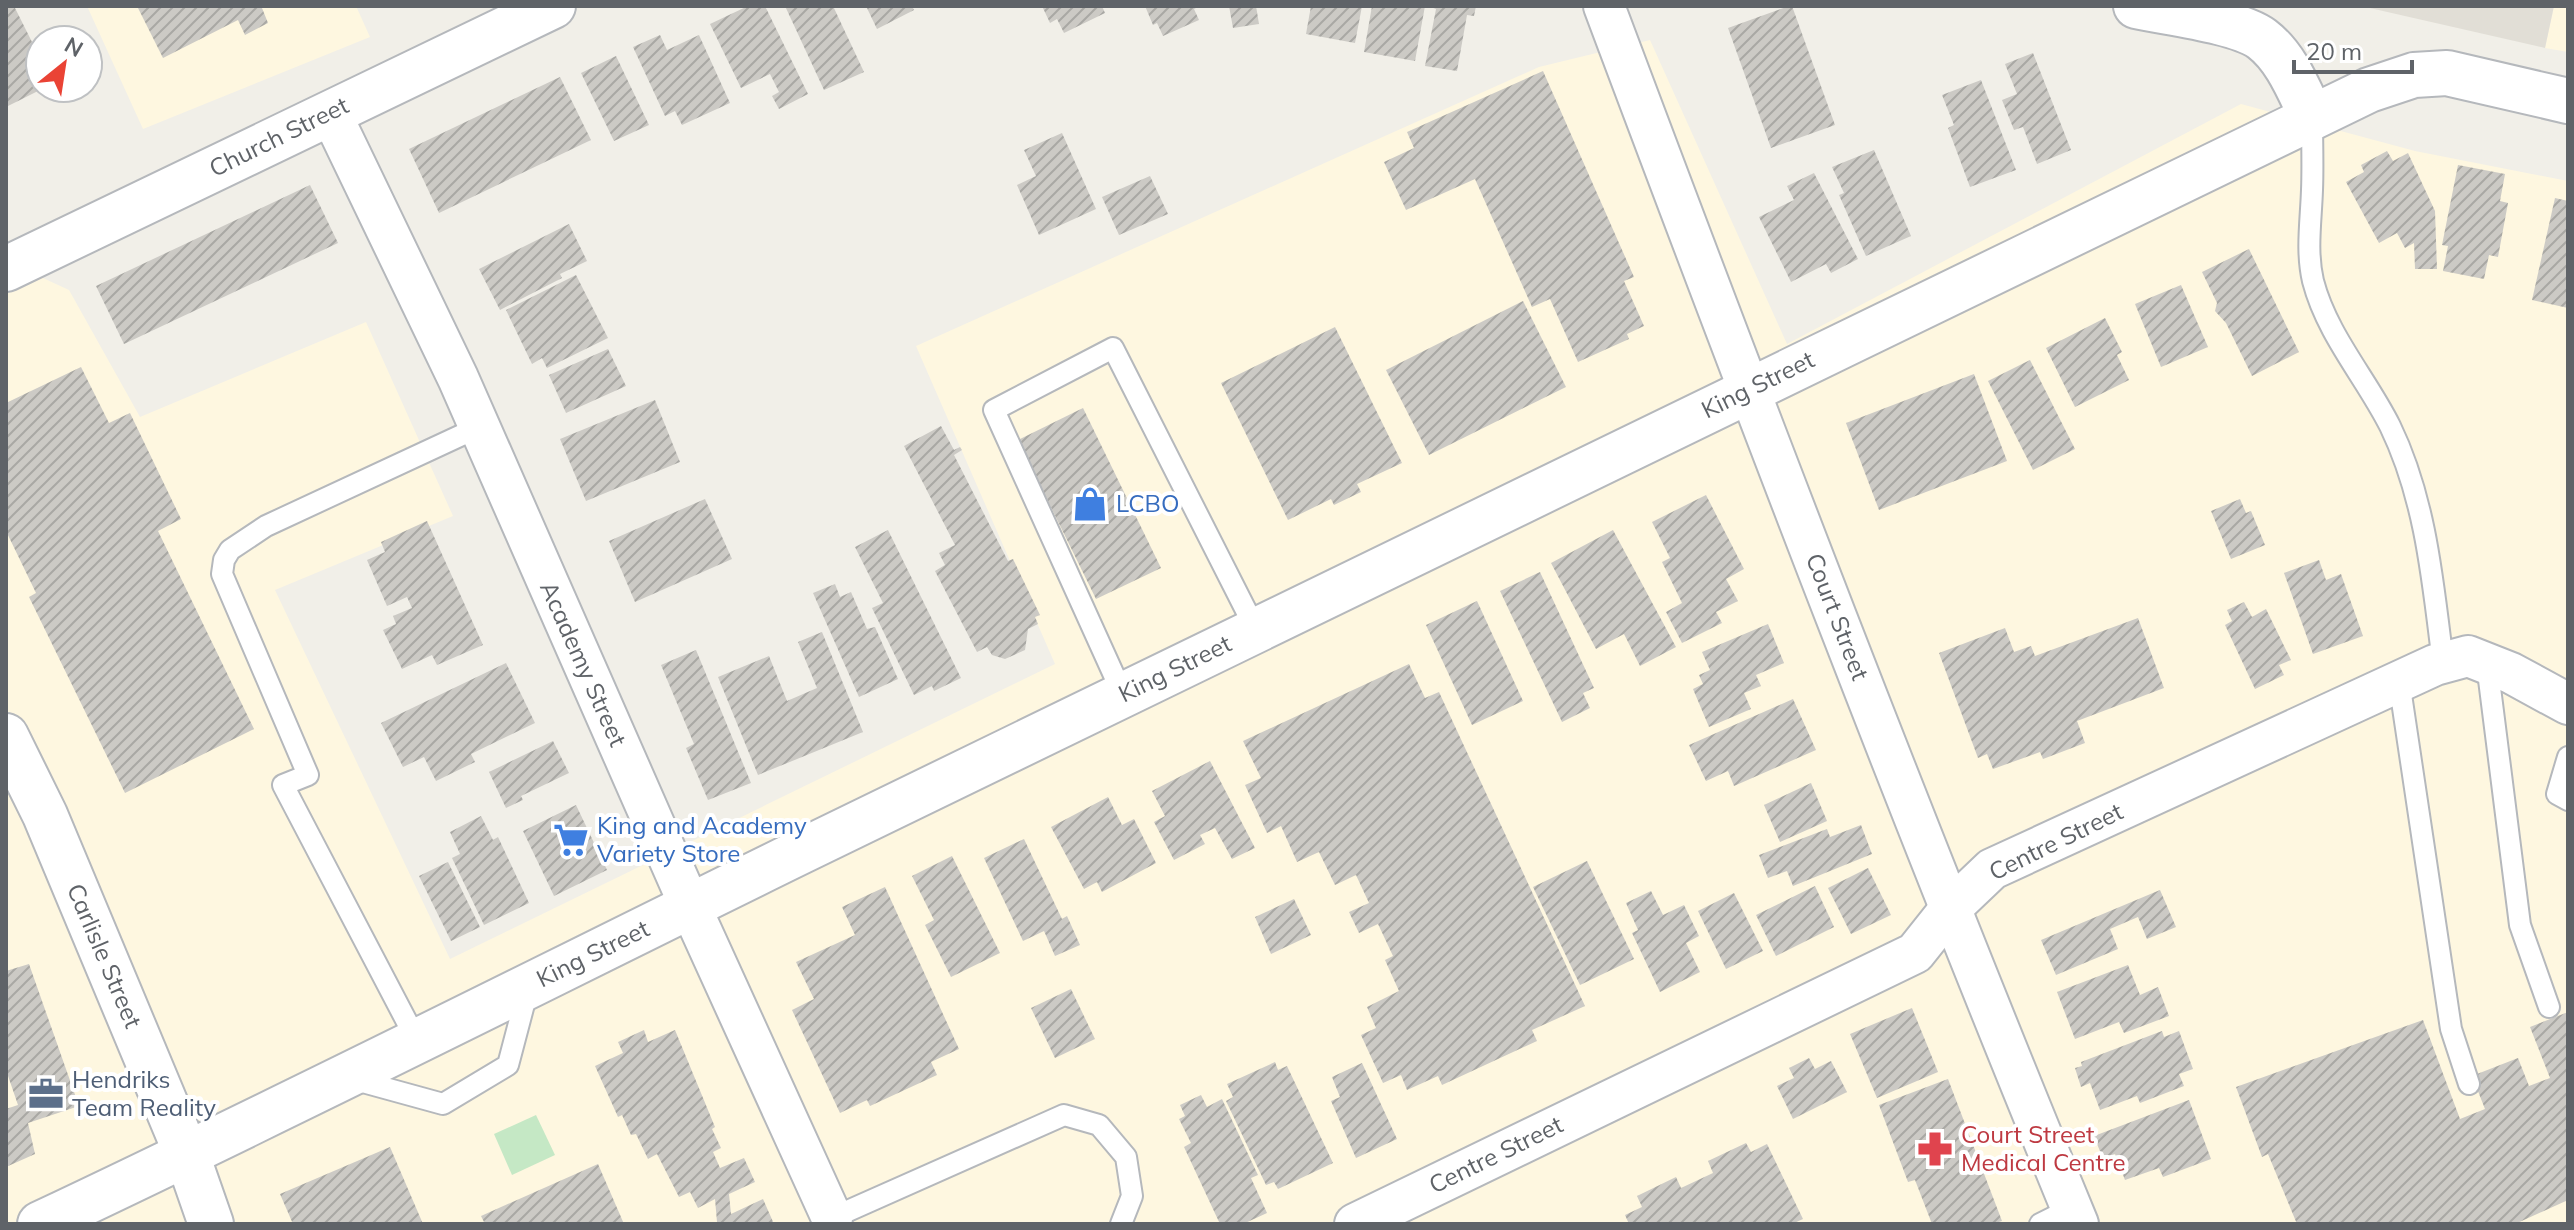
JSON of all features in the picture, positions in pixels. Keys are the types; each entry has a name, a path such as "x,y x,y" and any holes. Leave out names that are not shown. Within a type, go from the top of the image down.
{"street":[{"name":"Church Street","path":"6,269 553,6"},
{"name":"Court Street","path":"1604,6 1748,390 1950,909 2063,1219"},
{"path":"2160,8 2218,15 2262,39 2286,67 2312,117 2369,90 2414,75 2447,73 2568,101"},
{"name":"Academy Street","path":"330,112 479,427 690,906 832,1218"},
{"name":"King Street","path":"40,1224 2312,117"},
{"name":"Centre Street","path":"1355,1224 1915,953 1950,909 1992,869 2399,681 2468,656 2568,704"},
{"name":"Carlisle Street","path":"8,743 45,815 187,1155 211,1224"}],"lane":[{"path":"2312,117 2309,229 2313,280 2336,334 2390,425 2407,465 2421,514 2443,663"},
{"path":"1123,695 994,410 1113,348 1256,630"},
{"path":"417,1041 283,785 308,775 222,574 224,560 230,550 266,526 479,427"},
{"path":"2487,664 2520,925 2549,1007"},
{"path":"2399,681 2451,1029 2469,1084"},
{"path":"2568,757 2557,794 2568,800"},
{"path":"344,1077 443,1104 508,1065 529,986"},
{"path":"832,1218 1064,1115 1099,1125 1126,1157 1132,1196 1121,1224"}],"shaded area":[{"path":"87,6 356,6 370,37 143,129 104,43 104,24 95,24"},
{"path":"2361,6 2554,6 2545,48"},
{"path":"2554,6 2568,6 2568,52 2545,48"},
{"path":"1650,40 1787,344 2241,104 2415,151 2568,181 2568,1224 6,1224 6,261 69,290 140,417 366,322 453,516 275,590 450,959 1055,664 916,346 1539,67"}],"green space":[{"path":"536,1115 555,1155 512,1175 494,1134"}],"building":[{"path":"6,6 14,6 24,26 24,98 6,107"},
{"path":"137,6 266,6 262,8 268,23 245,35 238,20 163,58"},
{"path":"748,6 765,6 808,94 779,109 772,96 779,92 770,74 741,88 710,24"},
{"path":"785,6 833,6 864,72 824,90"},
{"path":"866,6 912,6 914,10 877,29"},
{"path":"1042,6 1102,6 1105,13 1064,33 1057,19 1050,23"},
{"path":"1145,6 1200,6 1194,9 1199,20 1163,36 1157,23 1153,25"},
{"path":"1229,6 1256,6 1259,24 1233,28"},
{"path":"1311,6 1362,6 1355,43 1306,34"},
{"path":"1372,6 1425,6 1415,61 1364,52"},
{"path":"1428,6 1476,6 1474,16 1467,15 1457,71 1425,66 1436,9"},
{"path":"1792,6 1835,125 1771,148 1728,28"},
{"path":"660,35 667,50 699,35 730,103 682,125 675,111 665,116 633,47"},
{"path":"2033,53 2071,150 2037,164 2023,127 2014,130 2002,100 2017,94 2005,64"},
{"path":"616,56 649,125 614,141 581,73"},
{"path":"1543,71 1634,277 1624,281 1644,326 1627,334 1629,339 1578,362 1550,299 1532,307 1475,179 1406,210 1384,162 1414,148 1407,132"},
{"path":"560,77 591,140 439,213 409,149"},
{"path":"1981,80 2016,170 1970,187 1948,128 1954,125 1942,95"},
{"path":"1062,133 1096,209 1039,235 1017,185 1036,176 1024,150"},
{"path":"1874,150 1911,236 1866,256 1839,195 1844,193 1832,167"},
{"path":"2387,151 2393,161 2408,153 2435,211 2437,269 2415,269 2414,243 2405,248 2397,233 2379,243 2346,182 2364,172 2361,165"},
{"path":"2458,165 2505,174 2500,201 2508,203 2498,257 2489,255 2484,279 2443,271 2448,246 2442,245"},
{"path":"1814,173 1858,259 1831,273 1826,264 1791,282 1759,217 1794,200 1787,186"},
{"path":"1150,176 1168,214 1119,235 1102,197"},
{"path":"310,185 338,243 124,344 96,286"},
{"path":"2555,198 2568,201 2568,308 2532,300"},
{"path":"569,224 587,261 560,274 562,278 500,310 479,269"},
{"path":"2249,249 2299,352 2252,376 2226,323 2215,311 2217,303 2202,272"},
{"path":"576,275 608,338 547,368 542,358 532,364 506,310"},
{"path":"2181,285 2208,347 2161,367 2135,304"},
{"path":"1523,301 1566,387 1429,455 1386,370"},
{"path":"2105,318 2122,352 2117,355 2129,380 2075,407 2046,348"},
{"path":"1335,327 1402,463 1357,484 1361,492 1334,505 1331,499 1288,520 1221,383"},
{"path":"608,349 626,386 566,413 549,375"},
{"path":"2030,360 2075,449 2033,470 1988,381"},
{"path":"81,367 109,423 130,413 181,519 158,531 254,729 125,793 29,597 36,593 6,531 6,403"},
{"path":"1974,374 2007,461 1879,510 1846,423"},
{"path":"655,400 680,462 586,501 560,439"},
{"name":"LCBO","path":"1083,408 1161,568 1096,599 1018,440"},
{"path":"941,426 954,450 960,447 962,450 954,455 1008,561 1013,559 1040,615 1035,617 1038,624 1028,629 1025,650 1005,659 992,655 987,647 977,652 935,571 945,565 939,553 955,545 904,446"},
{"path":"1706,495 1744,569 1726,579 1738,601 1716,612 1722,623 1682,643 1666,612 1682,603 1662,562 1670,558 1652,522"},
{"path":"705,499 732,559 635,602 609,541"},
{"path":"2240,499 2246,513 2251,511 2265,545 2231,559 2211,511"},
{"path":"427,521 483,645 437,665 432,655 402,669 383,630 396,624 393,616 412,608 407,597 387,606 367,560 385,552 381,542"},
{"path":"888,530 961,678 934,691 932,686 914,695 872,608 883,603 855,547"},
{"path":"1613,530 1676,647 1640,666 1624,634 1596,649 1551,563"},
{"path":"2319,560 2326,580 2341,574 2363,636 2313,654 2284,573"},
{"path":"1540,572 1594,688 1583,693 1590,708 1562,722 1500,591"},
{"path":"835,584 840,597 851,592 867,629 875,627 898,679 859,697 813,593"},
{"path":"1477,601 1523,701 1472,725 1426,625"},
{"path":"2244,602 2252,617 2266,609 2291,660 2279,665 2284,675 2255,689 2225,625 2232,621 2227,610"},
{"path":"2138,618 2164,688 2077,721 2085,743 2043,759 2040,752 1993,769 1987,754 1978,758 1939,653 2005,628 2014,652 2031,646 2035,656"},
{"path":"1768,624 1784,663 1756,675 1761,686 1744,693 1751,709 1709,727 1693,689 1703,684 1699,675 1710,670 1702,652"},
{"path":"822,632 863,732 758,775 718,677 769,656 787,701 817,688 798,642"},
{"path":"696,650 751,783 708,800 686,748 694,744 661,665"},
{"path":"506,663 535,723 471,754 475,762 436,781 424,757 403,767 381,723"},
{"path":"1409,664 1425,698 1439,692 1585,1006 1532,1030 1537,1041 1442,1085 1438,1076 1407,1090 1401,1075 1383,1083 1361,1035 1376,1028 1367,1007 1399,991 1385,960 1393,956 1378,924 1359,933 1349,912 1369,903 1356,875 1335,885 1319,852 1297,862 1281,826 1267,833 1245,785 1261,778 1243,741"},
{"path":"1793,699 1816,750 1734,786 1728,771 1706,781 1689,745"},
{"path":"553,741 569,773 521,796 523,800 506,808 489,772"},
{"path":"1210,761 1255,848 1232,859 1215,828 1200,835 1205,844 1174,860 1154,822 1165,816 1152,791"},
{"path":"1811,783 1827,821 1780,842 1764,805"},
{"path":"1108,797 1122,825 1134,819 1156,863 1102,892 1097,882 1084,889 1051,827"},
{"path":"576,805 607,870 554,896 523,831"},
{"path":"481,816 493,840 498,837 529,903 484,925 452,858 460,854 450,832"},
{"path":"1861,825 1872,854 1793,886 1787,871 1768,878 1759,855 1827,829 1830,837"},
{"path":"1024,839 1062,919 1067,916 1080,945 1055,956 1044,931 1023,941 984,858"},
{"path":"952,856 1000,953 951,977 925,925 934,920 912,876"},
{"path":"1587,861 1634,959 1580,985 1533,887"},
{"path":"448,862 480,927 451,941 419,876"},
{"path":"1868,868 1891,915 1851,934 1828,888"},
{"path":"1815,886 1834,927 1776,956 1756,915"},
{"path":"885,887 959,1049 931,1062 937,1075 870,1106 867,1100 840,1113 792,1010 814,999 796,962 855,935 842,907"},
{"path":"2160,890 2176,927 2147,939 2138,917 2110,929 2118,949 2056,975 2041,940"},
{"path":"1651,891 1663,915 1684,905 1699,936 1686,943 1700,972 1660,992 1632,933 1638,930 1626,903"},
{"path":"1734,893 1763,951 1726,969 1698,911"},
{"path":"1294,899 1311,935 1271,954 1255,917"},
{"path":"29,964 79,1106 28,1123 35,1154 6,1167 6,1109 18,1105 6,1070 6,971"},
{"path":"2128,965 2140,995 2158,987 2169,1016 2124,1033 2119,1022 2075,1039 2057,992"},
{"path":"1071,989 1095,1039 1055,1058 1031,1008"},
{"path":"1912,1008 1938,1072 1877,1098 1850,1034"},
{"path":"2568,1012 2568,1200 2515,1224 2297,1224 2268,1154 2262,1157 2236,1087 2423,1020 2460,1119 2485,1109 2472,1076 2518,1058 2529,1086 2550,1078 2530,1027"},
{"path":"644,1030 648,1042 675,1030 715,1127 712,1129 721,1148 713,1152 720,1168 744,1158 755,1182 729,1194 731,1214 763,1199 774,1224 712,1224 717,1222 715,1199 698,1208 690,1192 679,1197 657,1154 648,1159 636,1134 631,1135 622,1115 618,1117 595,1066 623,1053 618,1042"},
{"path":"2162,1031 2164,1037 2179,1031 2193,1069 2179,1074 2184,1086 2140,1103 2137,1096 2100,1110 2090,1083 2081,1087 2075,1068 2082,1066 2081,1062"},
{"path":"1809,1058 1815,1069 1831,1061 1847,1092 1793,1119 1777,1086 1794,1078 1789,1068"},
{"path":"1275,1062 1278,1070 1287,1066 1333,1163 1278,1189 1274,1182 1266,1185 1226,1101 1233,1097 1227,1084"},
{"path":"1362,1063 1397,1139 1356,1158 1331,1101 1340,1097 1332,1077"},
{"name":"Court Street Medical Centre","path":"1948,1079 2002,1221 1992,1224 1932,1224 1915,1180 1908,1182 1879,1105"},
{"path":"1201,1095 1207,1107 1222,1099 1258,1175 1251,1178 1267,1213 1243,1224 1220,1224 1184,1147 1191,1143 1179,1119 1185,1116 1180,1105"},
{"path":"2189,1100 2211,1159 2163,1177 2159,1168 2125,1180 2115,1154 2103,1159 2094,1136"},
{"path":"1746,1143 1751,1152 1767,1144 1803,1219 1792,1224 1629,1224 1625,1215 1642,1207 1637,1196 1676,1177 1681,1188 1713,1173 1708,1161"},
{"path":"390,1147 423,1224 293,1224 280,1194"},
{"path":"598,1164 624,1224 485,1224 481,1216"}],"place":[{"name":"LCBO","path":"1090,504"},
{"name":"King and Academy Variety Store","path":"571,840"},
{"name":"Hendriks Team Reality","path":"46,1094"},
{"name":"Court Street Medical Centre","path":"1935,1149"}]}
